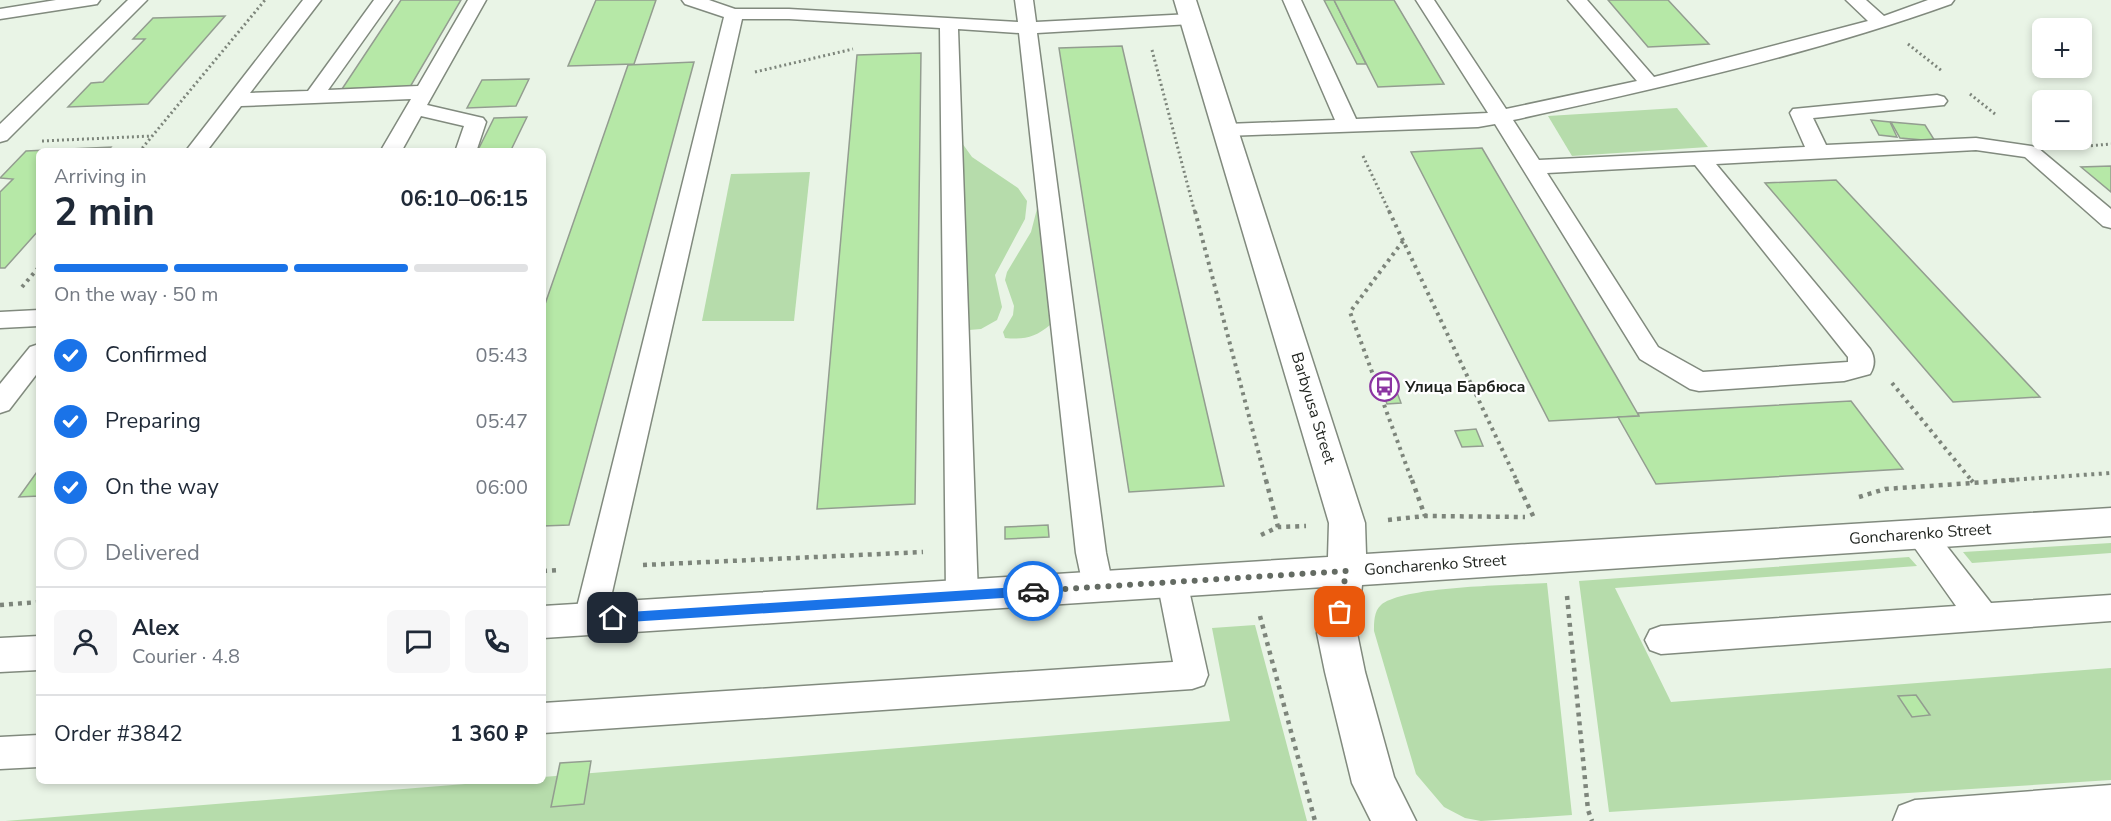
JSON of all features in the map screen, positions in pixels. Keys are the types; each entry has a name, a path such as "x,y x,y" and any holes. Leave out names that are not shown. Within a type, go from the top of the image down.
{"street":[{"name":"Barbyusa Street","path":"1188,10 1347,524 1346,571 1337,633 1374,783 1394,821"},
{"name":"Goncharenko Street","path":"546,622 2111,522"},
{"path":"0,655 36,653"},
{"path":"1915,821 2111,806"}],"lane":[{"path":"0,14 91,0"},
{"path":"0,136 138,0"},
{"path":"198,148 312,0"},
{"path":"314,96 383,0"},
{"path":"392,148 477,0"},
{"path":"691,0 734,14 789,14 1027,28 1144,22 1188,10"},
{"path":"929,0 939,23 962,595"},
{"path":"1024,0 1091,553 1098,586"},
{"path":"1292,0 1348,125"},
{"path":"1425,0 1649,353 1699,382 1844,372 1861,368 1861,355 1701,159"},
{"path":"1577,0 1650,84"},
{"path":"1855,0 1881,22"},
{"path":"1226,130 1478,121 1650,84 1881,22 1945,0"},
{"path":"590,619 734,14"},
{"path":"235,100 314,96 420,100 476,122 466,148"},
{"path":"1818,152 1800,113 1937,101"},
{"path":"1533,167 1976,144 2031,152 2111,220"},
{"path":"0,320 36,318"},
{"path":"0,403 36,357"},
{"path":"1920,534 1983,617"},
{"path":"546,718 1192,675 1172,581"},
{"path":"1661,640 2111,608"},
{"path":"0,753 36,751"}],"path":[{"path":"142,148 265,0"},
{"path":"1144,22 1278,527"},
{"path":"1881,22 1942,71"},
{"path":"719,80 857,49"},
{"path":"1348,125 1566,586 1588,810 1592,821"},
{"path":"35,141 152,136"},
{"path":"1403,241 1350,312 1425,516"},
{"path":"1861,368 1892,383 1974,482"},
{"path":"1250,577 1315,821"},
{"path":"0,605 36,602"}],"green space":[{"path":"1677,108 1708,147 1572,156 1548,116"},
{"path":"962,143 972,157 1018,188 1027,201 1025,219 995,275 1002,307 997,320 981,329 969,330"},
{"path":"810,172 794,321 702,321 731,174"},
{"path":"1038,205 1050,325 1029,337 1005,338 1003,332 1013,315 1014,306 1005,280 1007,272 1031,232"},
{"path":"2111,543 2111,553 1972,563 1963,552"},
{"path":"1909,557 1917,566 1615,588 1671,702 2111,668 2111,780 1609,812 1579,581"},
{"path":"1547,583 1572,815 1481,821 1465,818 1444,807 1416,774 1374,631 1376,613 1381,605 1411,594 1434,590"},
{"path":"1255,625 1307,821 5,821 465,784 546,784 546,777 1230,721 1212,628"}],"building":[{"path":"401,0 461,0 410,87 342,89"},
{"path":"596,0 656,0 634,64 568,66"},
{"path":"1324,0 1334,0 1366,64 1357,64"},
{"path":"1334,0 1394,0 1444,84 1378,87"},
{"path":"1608,0 1668,0 1709,44 1648,47"},
{"path":"225,16 148,104 68,107 91,83 103,82 145,39 133,39 153,18"},
{"path":"1122,46 1224,486 1129,492 1059,48"},
{"path":"921,53 915,504 817,509 857,55"},
{"path":"694,62 569,525 546,526 546,301 628,65"},
{"path":"529,79 516,106 467,108 482,80"},
{"path":"527,117 512,148 479,148 494,118"},
{"path":"1871,120 1890,122 1897,137 1879,135"},
{"path":"1891,122 1925,125 1935,141 1900,138"},
{"path":"1482,148 1639,416 1549,421 1411,152"},
{"path":"26,151 36,151 36,233 5,268 0,268 0,192 13,179 0,178"},
{"path":"2111,166 2111,192 2081,167"},
{"path":"1836,180 2040,397 1953,402 1765,183"},
{"path":"1391,376 1401,403 1387,404 1377,377"},
{"path":"1851,401 1903,469 1656,484 1618,417 1639,416 1638,413"},
{"path":"1476,429 1483,446 1462,447 1455,431"},
{"path":"36,473 36,496 19,497"},
{"path":"1048,525 1049,537 1005,539 1005,527"},
{"path":"1916,695 1930,715 1912,717 1898,696"},
{"path":"591,761 584,804 551,807 560,763"}],"way so far":[{"path":"1033,591 1346,571 1340,612"}],"place":[{"name":"Улица Барбюса","path":"1384,387"}],"route":[{"path":"613,618 1033,591"}]}
